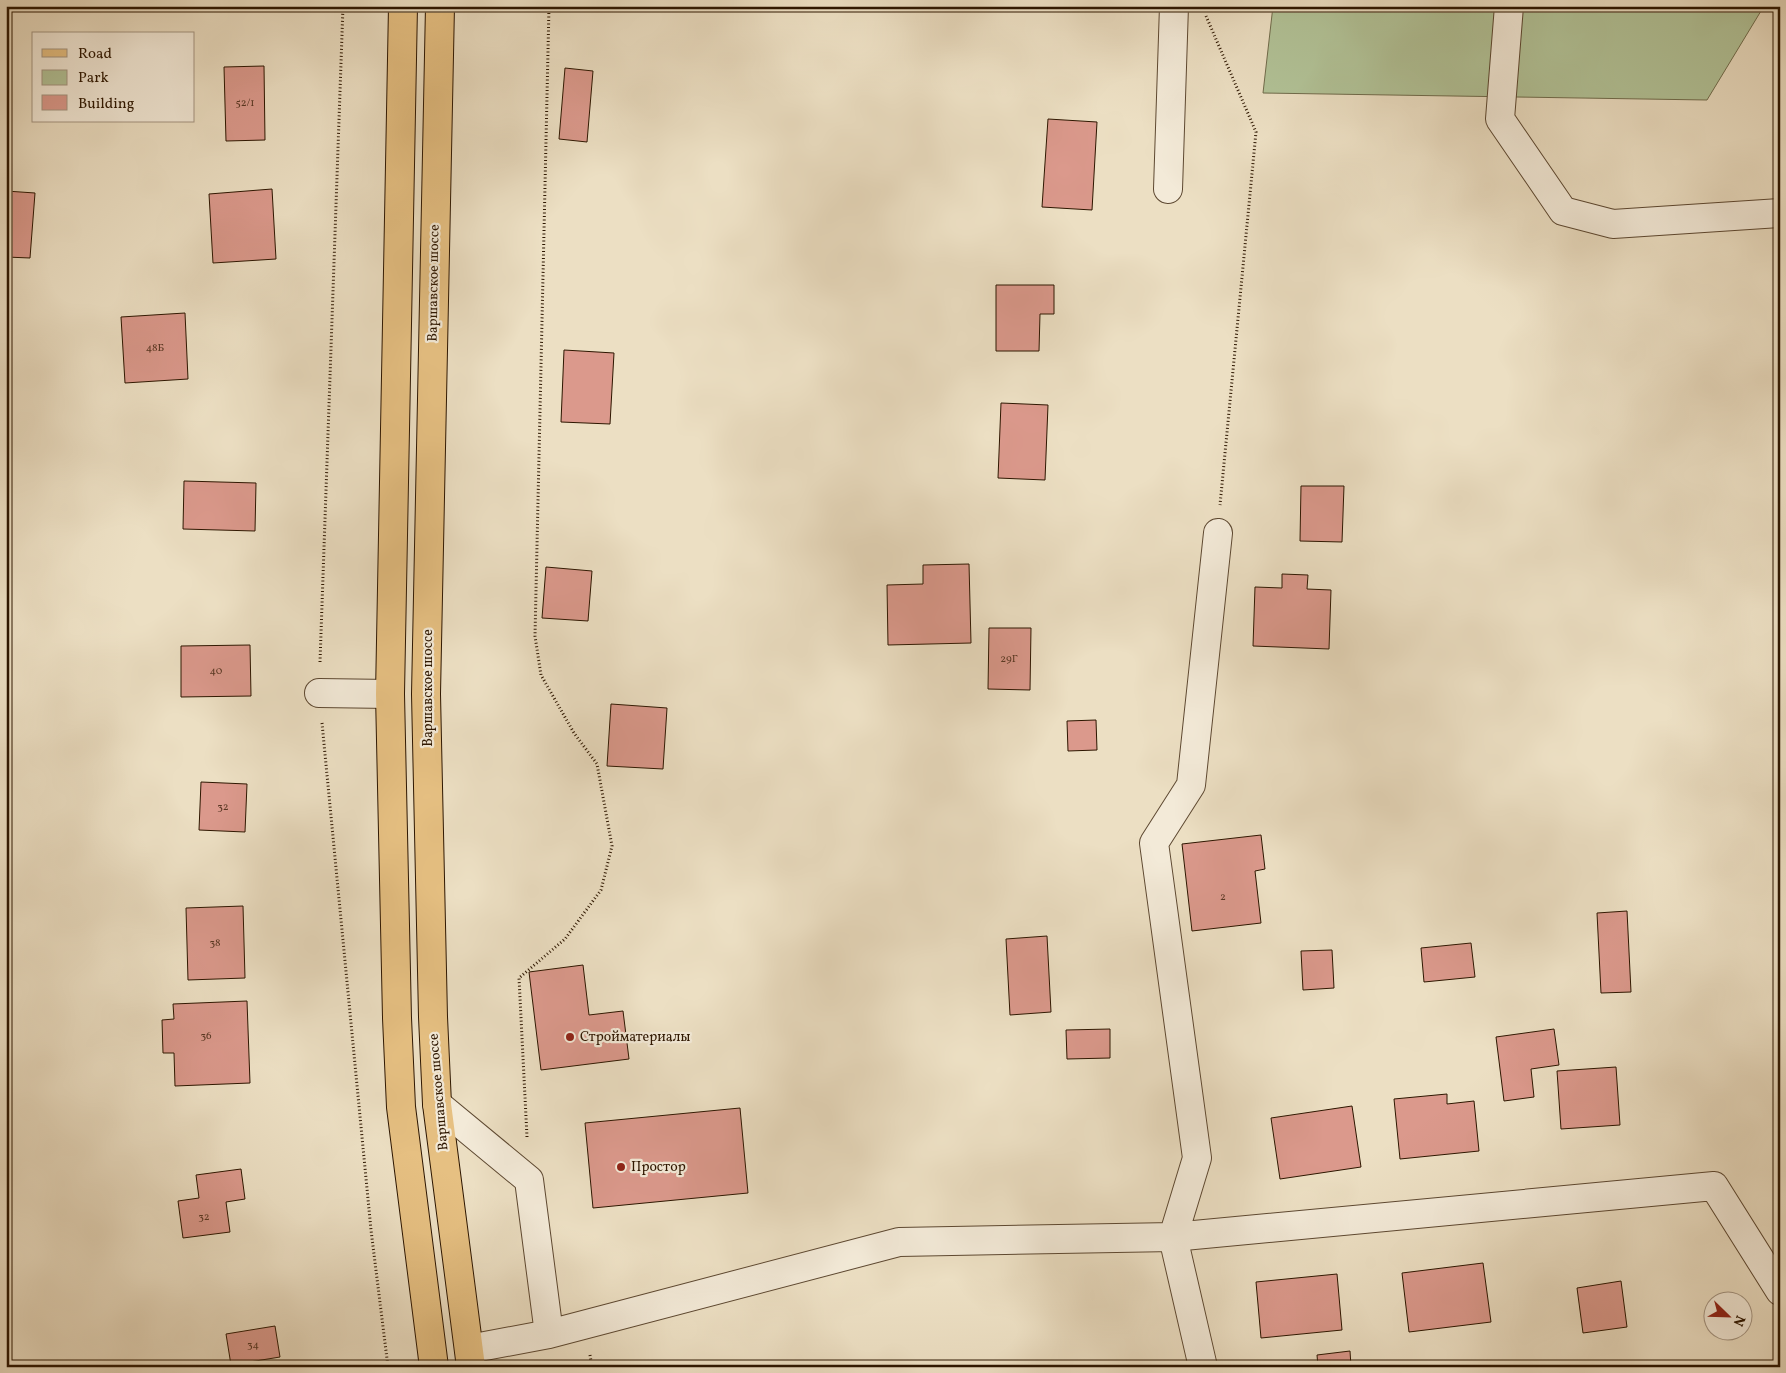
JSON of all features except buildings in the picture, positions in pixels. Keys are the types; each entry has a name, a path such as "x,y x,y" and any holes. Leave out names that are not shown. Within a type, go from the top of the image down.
{"main road":[{"path":"404,6 390,694 397,1018 401,1107 434,1367"},
{"name":"Варшавское шоссе","path":"440,6 426,694 433,1017 437,1104 470,1358"}],"lane":[{"path":"1168,189 1174,6"},
{"path":"1509,6 1500,120 1563,211 1613,224 1780,214"},
{"path":"1203,1367 1173,1237 1197,1158 1154,842 1191,785 1218,533"},
{"path":"319,693 390,694"},
{"path":"437,1104 529,1180 550,1334"},
{"path":"470,1358 550,1334 899,1242 1173,1237 1714,1186 1780,1290"}],"path":[{"path":"529,1180 519,978 565,939 602,890 612,846 597,764 574,733 541,675 535,636 549,6"},
{"path":"1206,15 1256,132 1218,533"}],"green space":[{"path":"1273,6 1764,6 1707,100 1263,93"}],"place":[{"name":"Стройматериалы","path":"570,1037"},
{"name":"Простор","path":"621,1167"}]}
